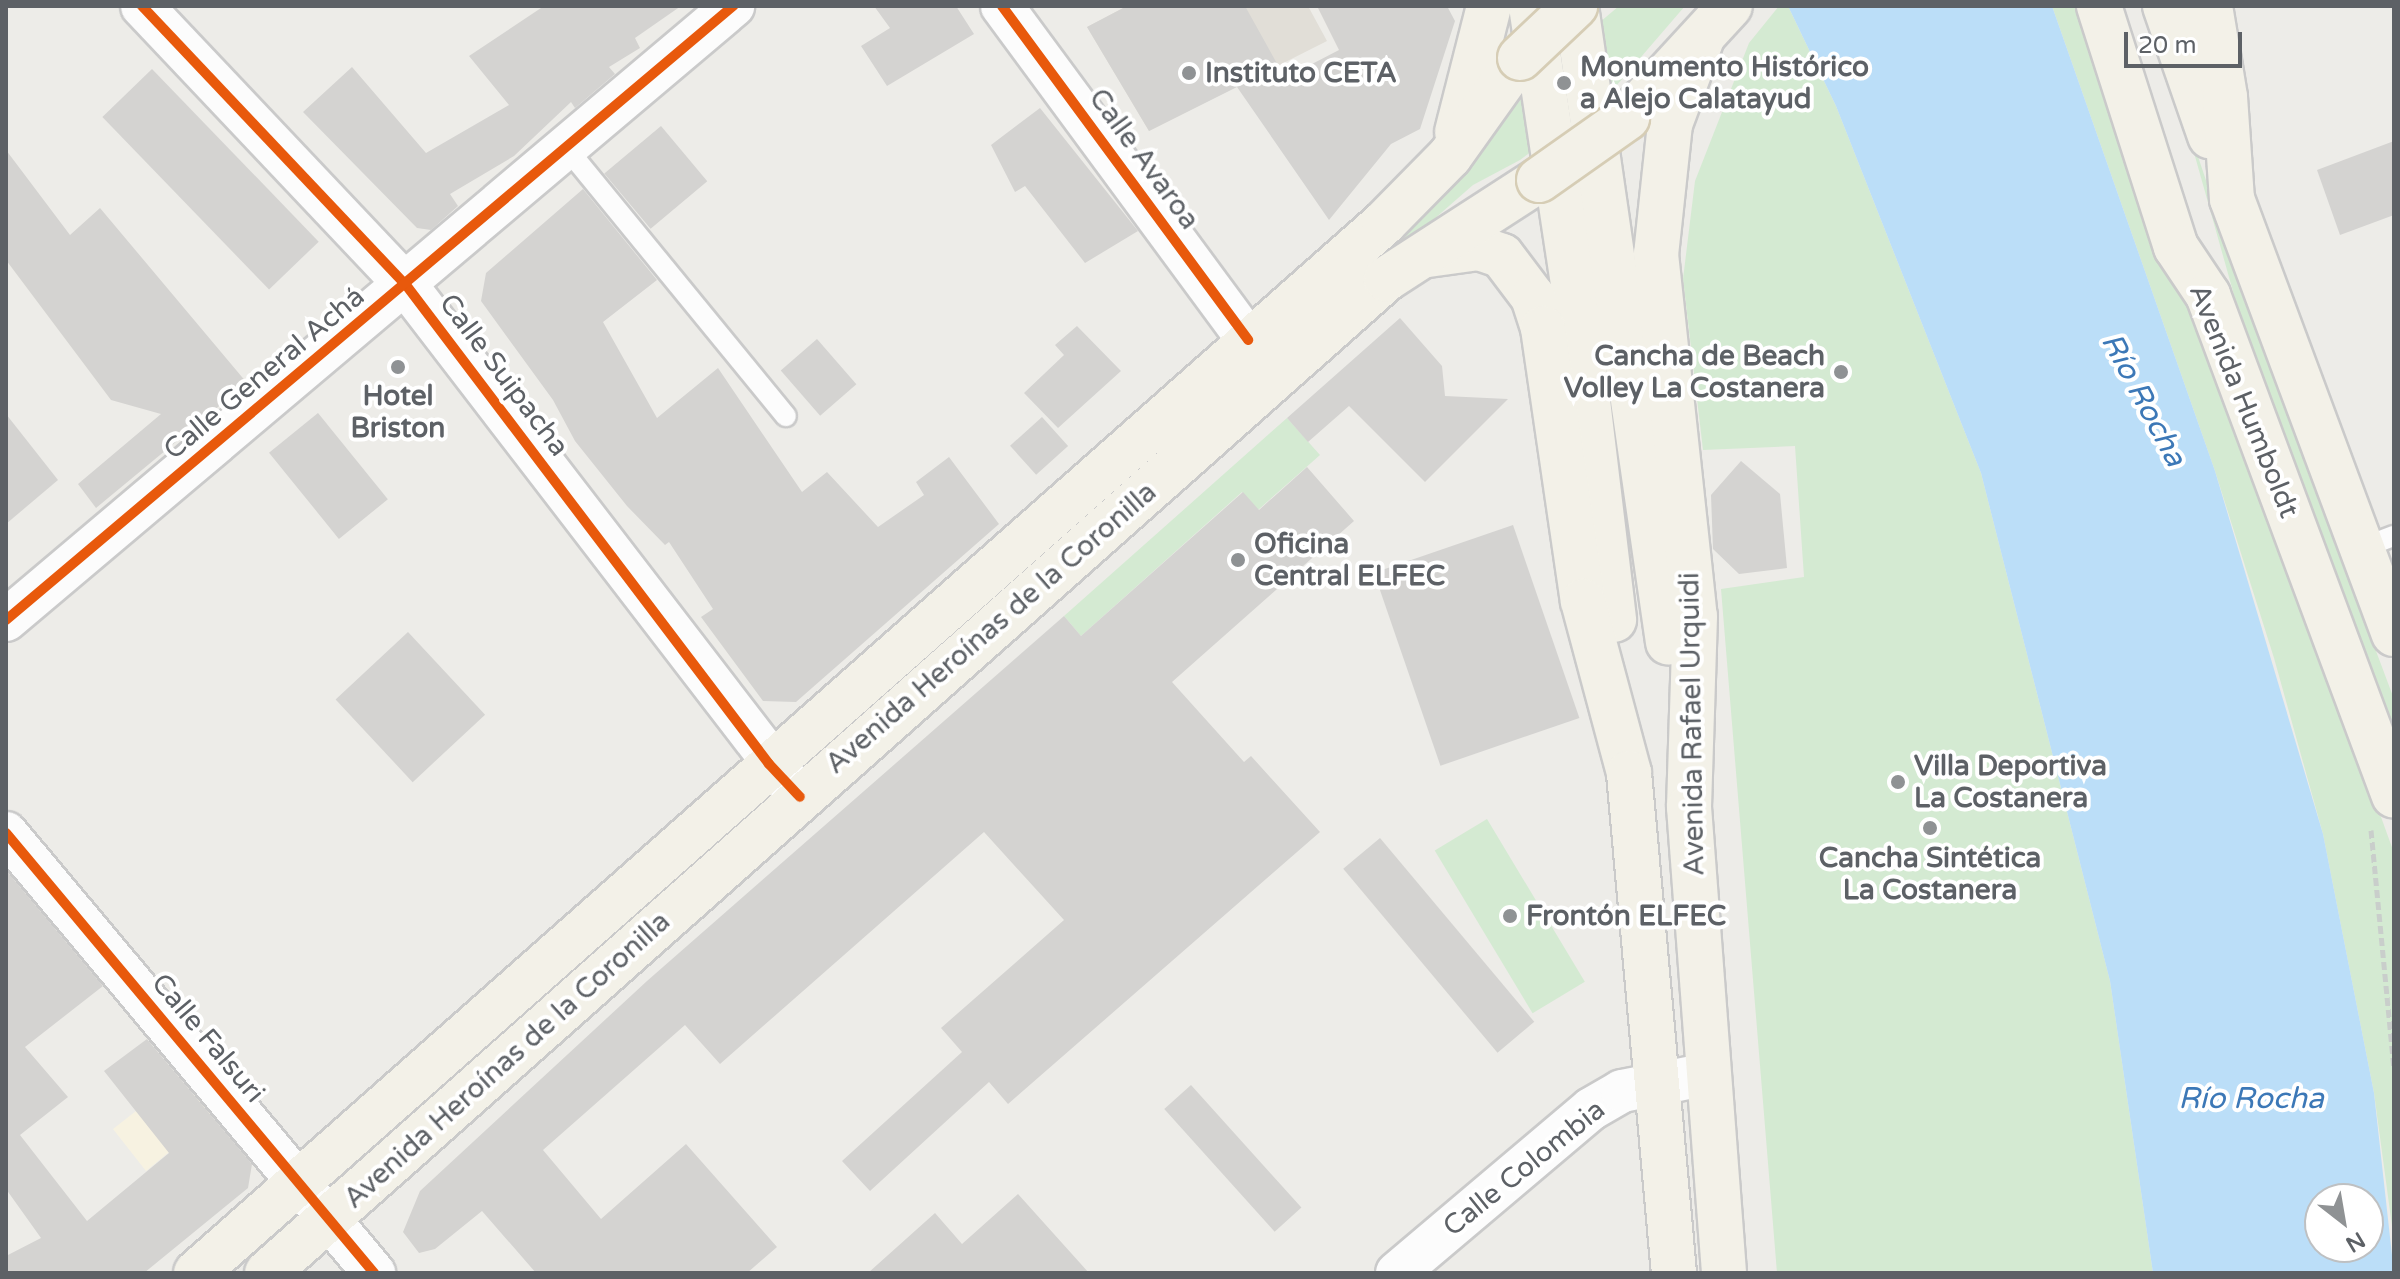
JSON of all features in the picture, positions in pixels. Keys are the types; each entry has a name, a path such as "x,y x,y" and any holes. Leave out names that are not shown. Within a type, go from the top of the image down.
{"main road":[{"path":"1450,156 1489,6"},
{"path":"1531,6 1605,525 1629,773"},
{"name":"Avenida Heroínas de la Coronilla","path":"196,1273 1384,223 1450,156 1520,58 1575,6"},
{"path":"1575,6 1689,807"},
{"name":"Avenida Humboldt","path":"2099,6 2176,247 2208,295 2382,804"},
{"path":"2127,6 2203,245 2208,295"},
{"path":"2165,6 2232,199"},
{"name":"Avenida Humboldt","path":"2210,6 2225,97 2232,199 2378,542 2394,634"},
{"name":"Avenida Heroínas de la Coronilla","path":"267,1273 800,797 1410,260 1539,180 1627,118 1716,22"},
{"name":"Avenida Rafael Urquidi","path":"1716,22 1670,124 1656,254 1695,616 1689,807 1724,1273"},
{"name":"Avenida Rafael Urquidi","path":"1410,260 1453,248 1479,248 1502,256 1533,297 1543,328 1583,601 1629,773 1674,1273"}],"street":[{"name":"Calle Suipacha","path":"142,6 406,285 769,764 800,797"},
{"name":"Calle General Achá","path":"6,620 568,150 733,6"},
{"name":"Calle Avaroa","path":"1002,6 1248,340"},
{"name":"Calle Falsuri","path":"6,833 374,1273"},
{"name":"Calle Colombia","path":"1397,1273 1591,1109 1622,1091 1708,1074"}],"lane":[{"path":"568,150 786,416"}],"path":[{"path":"2382,804 2380,967 2394,1067"}],"shaded area":[{"name":"Instituto CETA","path":"1127,6 1308,6 1327,41 1149,131 1087,27"},
{"path":"196,1094 213,1116 146,1171 113,1129 136,1111 151,1130"}],"green space":[{"path":"1619,6 1685,6 1610,93 1520,160 1473,185 839,740 831,731 1473,155 1555,60"},
{"name":"Villa Deportiva La Costanera","path":"1779,6 1788,6 1836,106 1981,473 2110,981 2153,1273 1777,1273 1721,589 1804,577 1795,446 1703,450 1683,279 1695,181 1749,43"},
{"path":"2052,6 2089,6 2394,853 2394,1241 2374,1093 2323,834 2274,658 2215,471"},
{"path":"2180,103 2261,344 2394,699 2394,741 2254,366"},
{"path":"1287,418 1320,455 1258,510 1242,492 1081,636 1064,616"},
{"path":"759,795 767,804 350,1179 342,1170"},
{"name":"Frontón ELFEC","path":"1487,819 1585,982 1533,1013 1435,850"}],"water":[{"name":"Río Rocha","path":"1788,6 2052,6 2215,471 2323,834 2374,1093 2384,1183 2394,1273 2153,1273 2110,981 1981,473 1836,106"}],"building":[{"path":"544,6 681,6 635,38 640,48 609,67 615,74 575,108 571,102 514,156 450,194 458,206 431,230 417,228 303,112 352,67 426,153 509,105 469,56"},
{"path":"874,6 956,6 974,34 887,86 861,46 890,28"},
{"path":"1127,6 1245,6 1285,78 1339,50 1317,6 1447,6 1455,21 1420,129 1391,144 1329,220 1237,87 1149,131 1087,27"},
{"path":"152,69 319,242 269,290 102,117"},
{"path":"1040,108 1138,231 1085,263 1025,186 1015,192 991,145"},
{"path":"661,126 707,181 651,229 604,174"},
{"path":"2394,141 2394,215 2340,235 2317,170"},
{"path":"6,150 70,235 100,208 247,383 96,508 78,484 161,414 111,400 6,260"},
{"path":"583,189 657,280 603,322 657,418 718,368 802,492 827,472 878,527 924,495 916,482 949,457 999,524 796,702 763,701 701,617 713,609 669,542 665,545 627,506 575,441 553,400 481,301 486,273"},
{"path":"1400,318 1442,366 1445,396 1508,399 1425,482 1349,406 1308,442 1287,418"},
{"path":"1077,326 1121,371 1058,428 1024,393 1064,355 1055,345"},
{"path":"817,339 856,384 820,416 781,370"},
{"path":"318,413 388,499 339,539 269,453"},
{"path":"6,414 58,480 6,524"},
{"path":"1042,417 1068,446 1036,475 1010,446"},
{"path":"1741,461 1780,494 1787,568 1739,574 1713,549 1711,495"},
{"path":"1307,467 1354,521 1172,682 1244,762 1251,756 1320,832 1008,1104 989,1082 870,1191 842,1161 962,1052 941,1028 1064,920 984,832 720,1064 685,1025 543,1150 601,1219 686,1144 777,1247 747,1273 536,1273 482,1211 435,1249 419,1253 403,1232 420,1191 647,981 1064,616 1081,636 1243,492 1259,510"},
{"path":"1513,525 1579,718 1440,766 1374,573"},
{"path":"408,632 485,715 413,782 336,700"},
{"path":"1380,838 1534,1022 1497,1053 1343,869"},
{"path":"6,870 103,986 25,1047 68,1097 20,1135 87,1221 169,1153 104,1071 147,1039 252,1164 248,1188 144,1273 6,1273 6,1256 41,1238 6,1189"},
{"path":"1191,1085 1301,1208 1275,1232 1164,1109"},
{"path":"1018,1194 1089,1273 868,1273 935,1213 962,1244"}],"cycle path":[{"path":"142,6 406,285 769,764 800,797"},
{"path":"6,620 733,6"},
{"path":"1002,6 1248,340"},
{"path":"6,833 374,1273"}],"place":[{"name":"Instituto CETA","path":"1189,73"},
{"name":"Monumento Histórico a Alejo Calatayud","path":"1564,83"},
{"name":"Hotel Briston","path":"398,367"},
{"name":"Cancha de Beach Volley La Costanera","path":"1841,372"},
{"name":"Oficina Central ELFEC","path":"1238,560"},
{"name":"Villa Deportiva La Costanera","path":"1898,782"},
{"name":"Cancha Sintética La Costanera","path":"1930,828"},
{"name":"Frontón ELFEC","path":"1510,916"}]}
